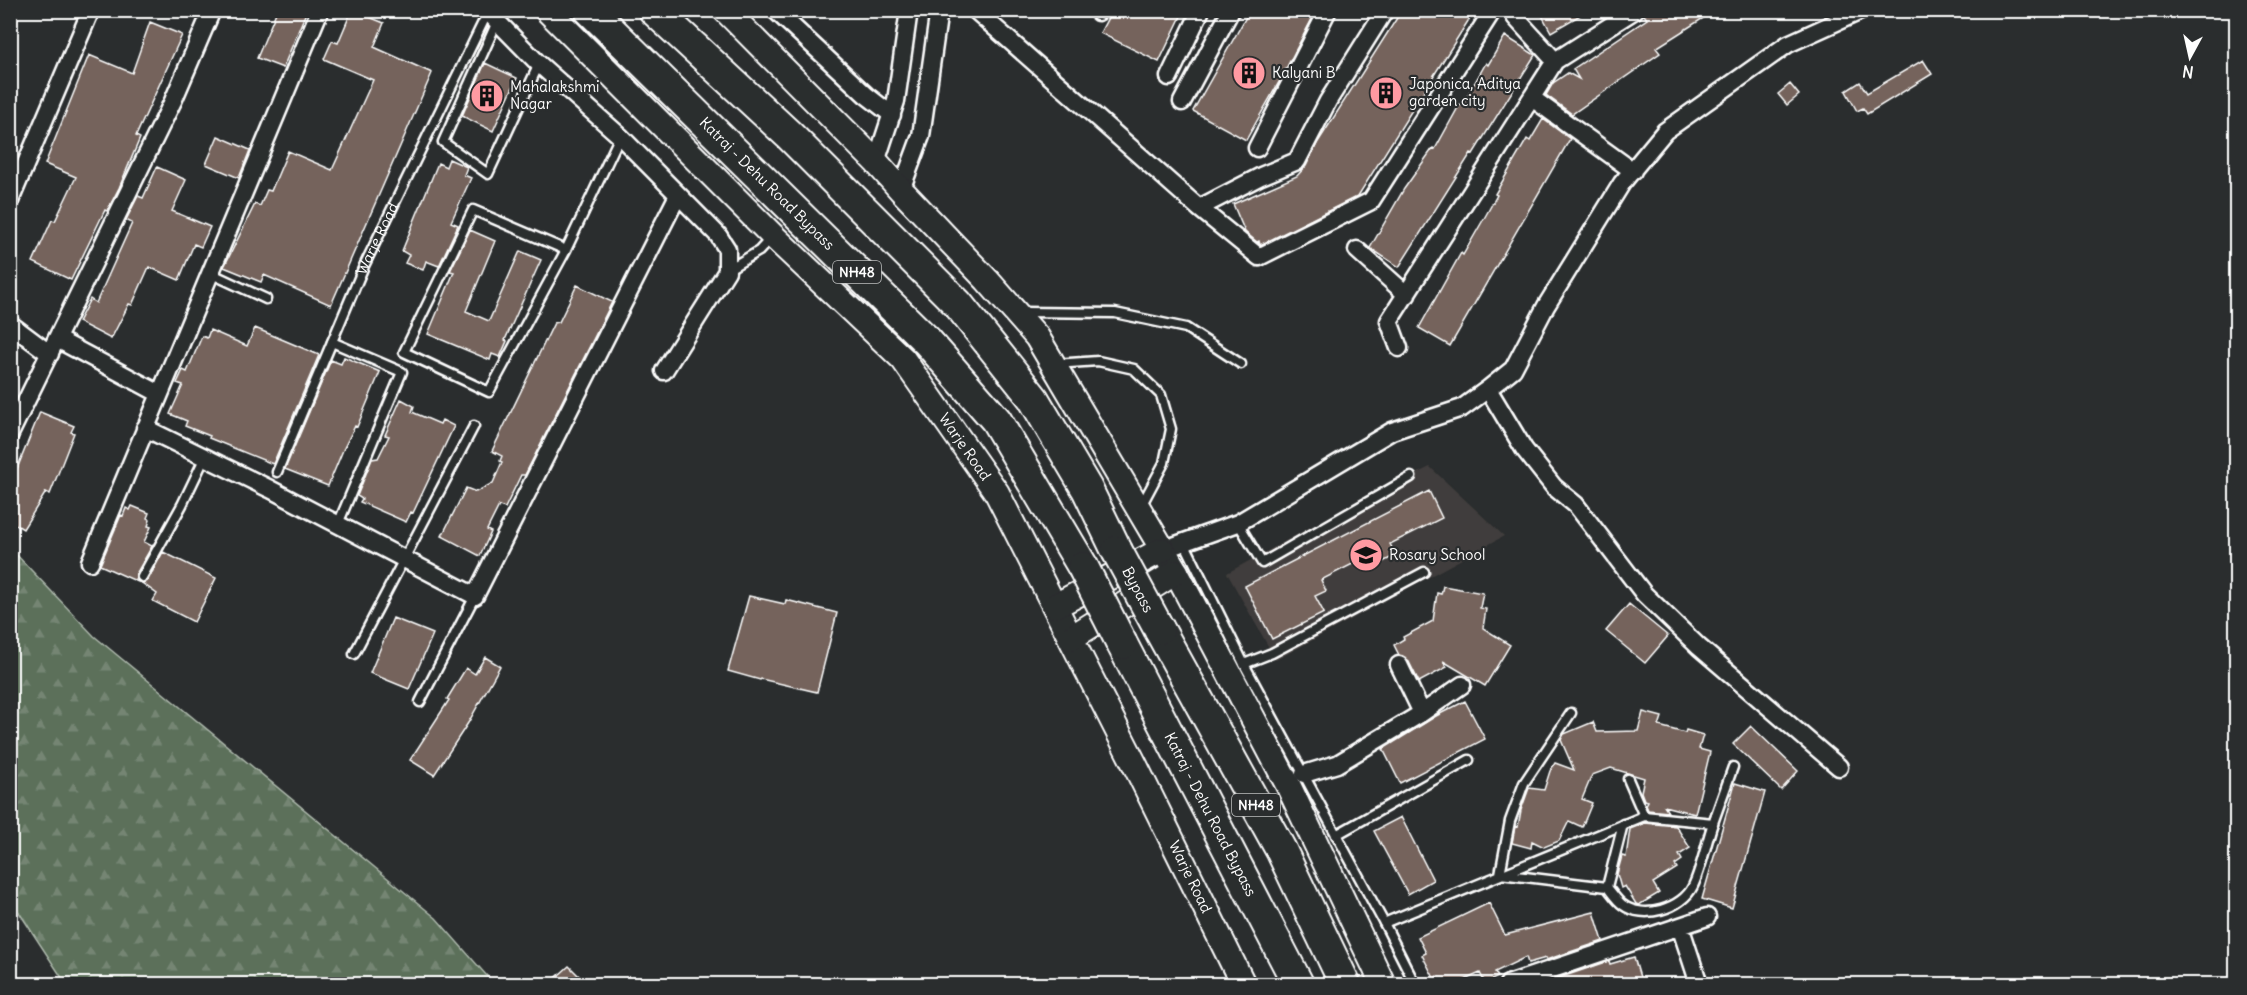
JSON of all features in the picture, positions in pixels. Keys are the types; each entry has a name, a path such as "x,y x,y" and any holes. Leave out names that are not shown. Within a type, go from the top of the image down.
{"highway":[{"name":"Katraj - Dehu Road Bypass","path":"590,10 927,341 996,420 1083,567 1298,984"},
{"name":"Bypass","path":"654,10 789,135 958,304 1033,398 1087,489 1117,551 1281,850 1345,984"}],"street":[{"path":"10,201 91,10"},
{"path":"10,434 173,101 212,10"},
{"path":"90,562 320,10"},
{"name":"Warje Road","path":"547,10 773,236 903,359 997,493 1243,984"},
{"path":"725,10 876,162 987,280 1037,338 1138,512 1173,546 1176,572 1288,785 1383,984"},
{"path":"775,10 892,115"},
{"path":"876,162 896,101 909,10"},
{"path":"901,190 921,136 939,10"},
{"path":"975,10 1199,208 1259,257 1371,201 1493,10"},
{"path":"1169,77 1201,10"},
{"path":"1182,102 1231,10"},
{"path":"1257,148 1328,10"},
{"path":"1199,208 1261,176 1297,161 1328,101 1385,10"},
{"path":"1399,348 1389,321 1555,61 1635,10"},
{"path":"1055,606 1173,546 1238,522 1392,431 1462,408 1488,389 1513,369 1546,306 1622,183 1665,131 1788,44 1863,10"},
{"path":"490,14 539,64 620,136 718,235 727,249 727,271 664,371"},
{"path":"1515,17 1555,61"},
{"path":"1532,98 1633,171"},
{"path":"145,428 338,524 475,596 678,195"},
{"path":"1357,250 1407,295"},
{"path":"10,324 160,394"},
{"path":"1488,389 1524,449 1554,487 1576,505 1644,594 1708,654 1839,767"},
{"path":"1071,638 1176,572"},
{"path":"1399,665 1422,713"},
{"path":"1304,774 1337,764 1422,713 1462,685"},
{"path":"1508,984 1707,917"},
{"path":"1680,926 1699,984"}],"lane":[{"path":"490,14 443,142 488,174 539,64"},
{"name":"Warje Road","path":"277,472 364,266 490,14"},
{"path":"566,250 473,210 404,352 489,392 566,250 620,136"},
{"path":"727,271 759,251 773,236"},
{"path":"210,273 266,299"},
{"path":"1015,312 1115,313 1186,328 1241,364"},
{"path":"332,342 402,372 338,524"},
{"path":"1053,364 1098,361 1134,369 1161,395 1171,429 1164,463 1138,512"},
{"path":"354,654 474,426"},
{"path":"142,577 182,505 205,457"},
{"path":"1238,522 1262,563 1411,477"},
{"path":"1173,546 1244,664 1415,984"},
{"path":"1244,664 1272,653 1424,572"},
{"path":"420,702 475,596"},
{"path":"1500,874 1510,821 1524,783 1571,713"},
{"path":"1336,835 1469,760"},
{"path":"1500,874 1607,887 1622,904 1633,910 1646,913 1662,909 1681,900 1692,888 1733,767"},
{"path":"1628,779 1644,816"},
{"path":"1384,923 1644,816 1713,823"},
{"path":"1607,887 1623,824"}],"shaded area":[{"name":"Rosary School","path":"1430,467 1504,536 1276,660 1227,573 1348,507"}],"green space":[{"path":"11,549 94,636 436,918 494,984 66,984 11,900"}],"building":[{"path":"277,10 307,10 283,68 257,58"},
{"path":"352,10 384,23 374,47 432,73 331,305 264,275 261,282 224,267 255,204 260,206 267,190 271,191 288,151 332,170 373,80 324,59 332,41 338,43"},
{"path":"1112,10 1184,10 1159,62 1100,33"},
{"name":"Kalyani B","path":"1250,10 1314,10 1311,16 1313,17 1279,82 1246,140 1193,111"},
{"name":"Japonica, Aditya garden city","path":"1402,10 1475,10 1358,196 1260,245 1259,241 1257,242 1245,232 1233,204 1297,176 1306,166 1318,142"},
{"path":"1539,10 1589,10 1551,32"},
{"path":"1652,10 1716,10 1656,48 1660,53 1572,114 1546,95 1553,83 1568,73 1579,79 1573,69 1647,19 1644,15"},
{"path":"150,22 182,35 136,136 140,138 119,188 107,211 105,210 71,280 33,262 52,220 55,221 76,177 45,164 89,55 132,73"},
{"path":"1505,36 1535,55 1399,267 1370,248 1404,189 1433,148 1435,149 1460,104 1462,105 1486,63 1488,65"},
{"path":"1923,60 1932,74 1867,114 1863,108 1857,111 1846,91 1860,82 1867,93"},
{"name":"Mahalakshmi Nagar","path":"485,63 517,78 493,131 462,116"},
{"path":"1790,84 1799,95 1787,105 1778,94"},
{"path":"1543,119 1570,139 1450,346 1419,328 1461,253 1463,255 1486,215 1497,195 1495,194 1527,139 1530,141"},
{"path":"218,136 250,150 239,178 206,164"},
{"path":"449,159 467,167 464,175 471,178 451,222 458,225 439,266 426,261 423,270 405,263 409,255 402,251 438,163 446,167"},
{"path":"157,167 186,180 172,211 210,227 201,247 194,244 179,280 149,267 132,305 129,304 111,339 78,322 90,299 96,303 132,223 126,220 138,196 143,198"},
{"path":"470,230 495,241 466,311 489,321 520,251 541,260 505,340 507,341 500,357 492,354 490,360 428,334 454,272 450,271"},
{"path":"577,285 612,302 525,475 521,475 505,508 499,506 487,530 491,532 480,556 442,536 466,488 476,492 493,483 502,462 500,461 502,456 492,451 554,323 559,322"},
{"path":"255,328 319,355 273,464 209,438 210,436 185,426 187,421 170,414 183,385 177,383 183,370 187,372 202,336 207,338 210,330 247,346"},
{"path":"344,357 380,372 357,427 355,426 343,450 328,486 285,469 331,360 341,364"},
{"path":"401,399 414,406 412,412 440,424 442,420 454,426 413,513 411,512 406,522 360,502 362,499 357,496 372,459 378,458 389,436 385,435"},
{"path":"40,412 74,426 71,432 74,433 50,494 46,492 23,529 10,521 10,486"},
{"name":"Rosary School","path":"1429,491 1442,518 1390,544 1396,555 1383,562 1378,551 1321,580 1326,591 1315,596 1324,613 1272,639 1245,586"},
{"path":"132,506 149,513 148,526 151,527 144,542 152,546 136,574 138,582 100,565 121,515 123,516 126,508 130,510"},
{"path":"163,552 216,578 194,622 153,601 157,594 142,583 148,580"},
{"path":"1443,586 1483,593 1480,608 1486,609 1483,628 1510,645 1485,686 1443,661 1447,667 1419,682 1408,660 1399,655 1394,645 1404,639 1403,637 1433,621 1437,593 1441,594"},
{"path":"749,596 785,604 786,600 837,613 817,692 728,671"},
{"path":"1629,604 1668,636 1645,663 1606,631"},
{"path":"393,618 433,634 409,689 370,673"},
{"path":"485,657 500,666 468,723 434,775 410,760 449,700 447,699 466,668 475,674"},
{"path":"1465,701 1485,739 1400,783 1383,749"},
{"path":"1643,712 1662,717 1659,726 1703,735 1699,749 1710,752 1695,814 1664,806 1668,812 1648,810 1646,805 1648,801 1644,800 1641,792 1644,778 1611,768 1592,775 1582,799 1592,803 1582,827 1569,821 1559,841 1544,847 1532,841 1531,848 1512,843 1515,826 1518,827 1529,788 1544,790 1555,763 1574,770 1561,740 1564,734 1593,722 1597,732 1638,731"},
{"path":"1751,726 1798,771 1781,790 1733,744"},
{"path":"1735,783 1765,792 1732,908 1702,899"},
{"path":"1401,817 1433,880 1408,894 1374,831"},
{"path":"1645,823 1676,826 1690,848 1679,855 1682,860 1675,865 1677,868 1653,883 1659,893 1639,905 1636,904 1625,886 1621,888 1617,874 1622,856 1626,857 1630,829"},
{"path":"1489,903 1505,935 1594,912 1603,941 1546,960 1546,958 1528,963 1526,957 1495,972 1498,977 1485,983 1480,973 1456,984 1441,984 1437,976 1434,978 1422,955 1426,953 1418,937"},
{"path":"1634,957 1642,984 1554,984 1553,980 1609,961 1610,964"},
{"path":"569,966 587,984 549,984"}],"place":[{"name":"Kalyani B","path":"1249,73"},
{"name":"Japonica, Aditya garden city","path":"1386,93"},
{"name":"Mahalakshmi Nagar","path":"487,96"},
{"name":"Rosary School","path":"1366,555"}]}
